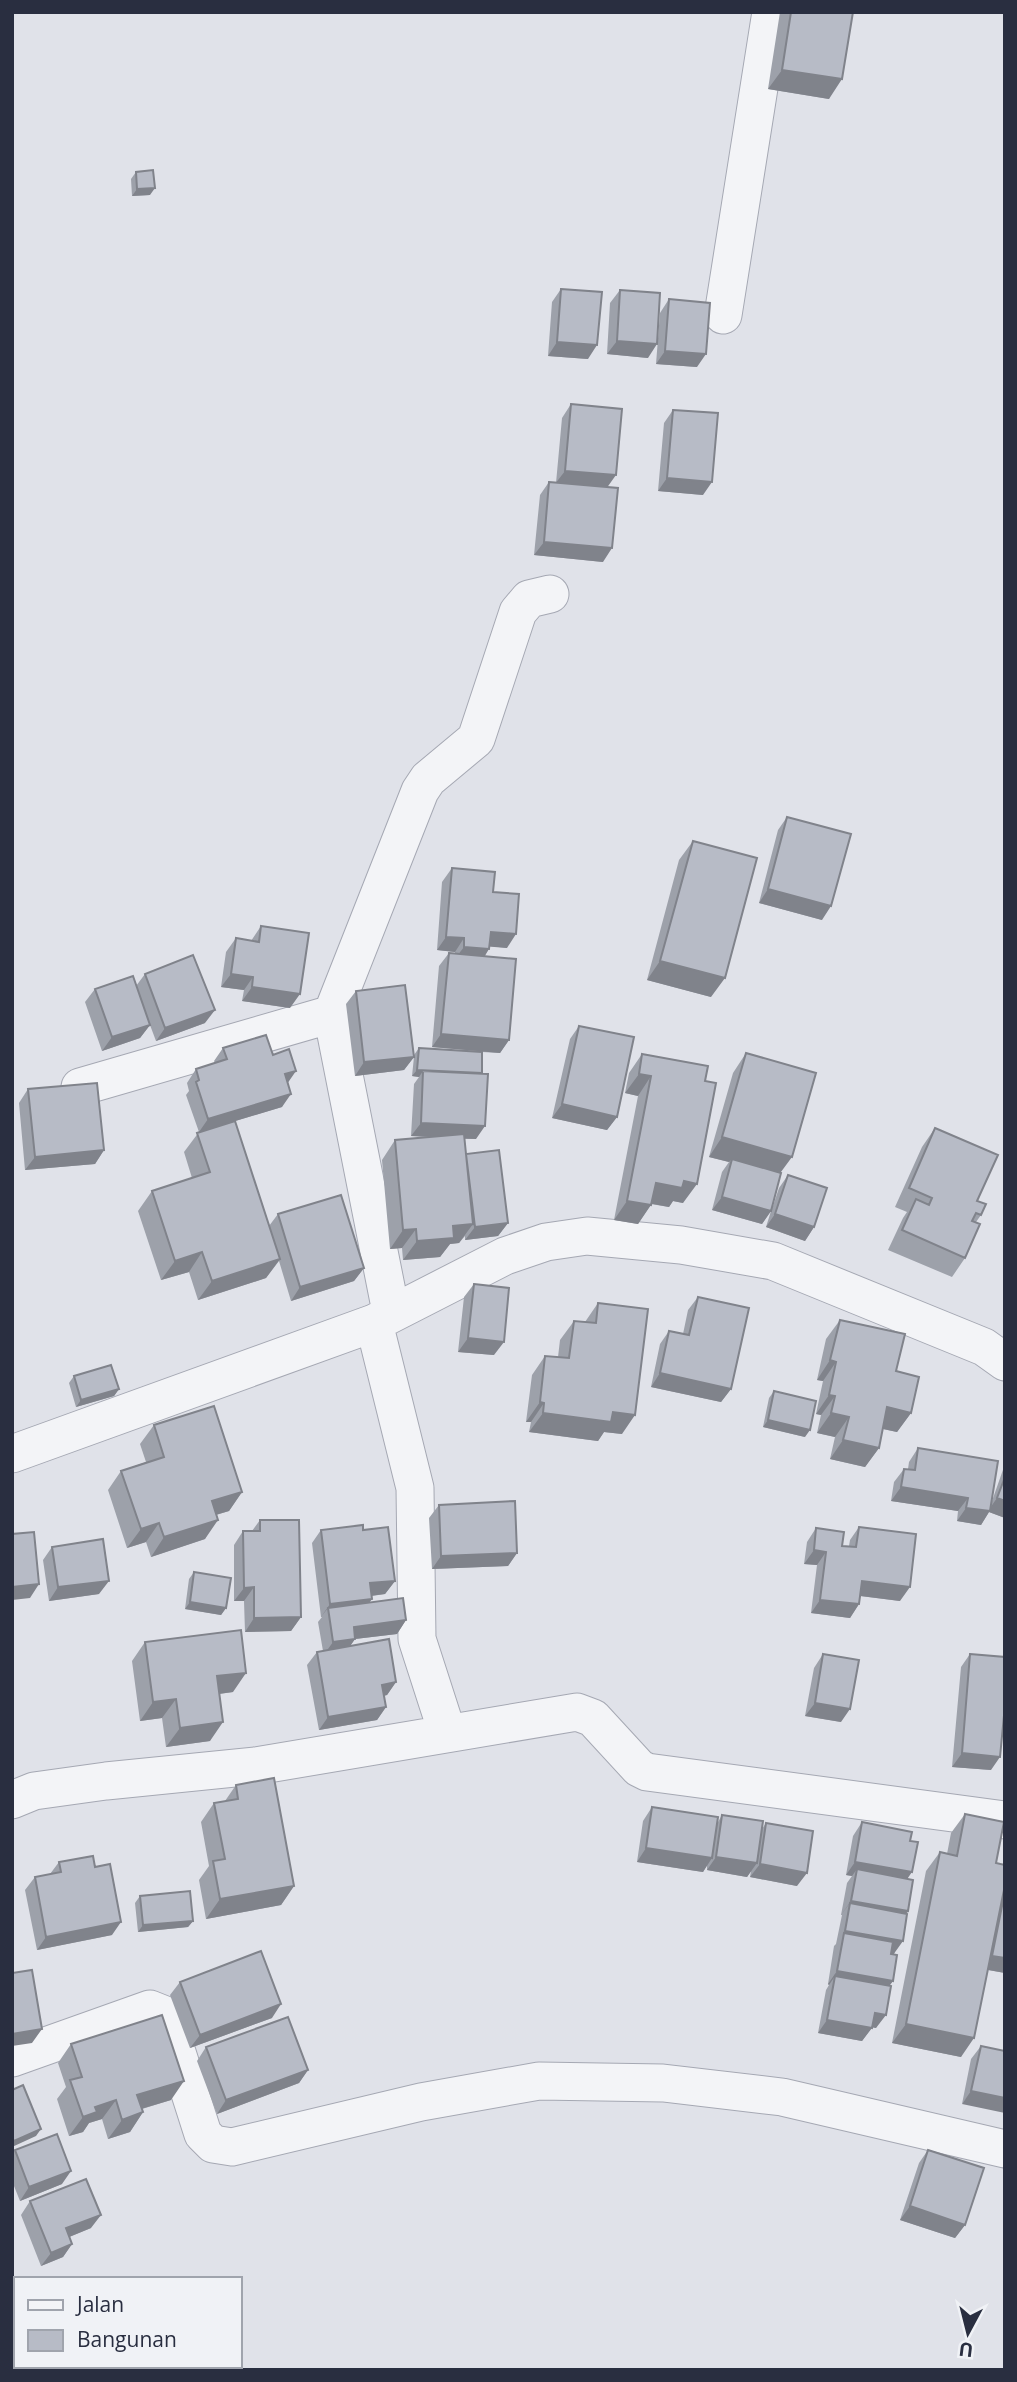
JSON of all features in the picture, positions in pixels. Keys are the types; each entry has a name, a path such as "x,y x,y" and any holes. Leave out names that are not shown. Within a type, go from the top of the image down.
{"street":[{"path":"723,315 771,12"},
{"path":"447,1732 417,1639 415,1488 382,1318 332,1014 420,791 428,779 476,739 518,612 529,599 550,594"},
{"path":"80,1087 332,1014"},
{"path":"12,1454 382,1318 505,1256 547,1242 587,1236 681,1245 773,1261 985,1347 1005,1362"},
{"path":"12,1800 46,1790 106,1780 256,1766 577,1712 593,1718 639,1768 647,1772 1005,1820"},
{"path":"12,2058 150,2008 165,2015 203,2134 213,2144 232,2147 421,2102 539,2081 663,2082 782,2097 1005,2149"}],"building":[{"path":"791,12 853,12 842,79 782,70"},
{"path":"153,170 155,188 137,189 136,172"},
{"path":"561,289 602,292 597,345 557,342"},
{"path":"620,290 660,293 657,344 617,341"},
{"path":"669,299 710,303 706,354 665,351"},
{"path":"571,404 622,409 616,475 565,471"},
{"path":"673,410 718,413 712,482 667,478"},
{"path":"549,482 618,488 612,548 544,542"},
{"path":"787,817 851,834 831,906 768,889"},
{"path":"693,841 757,858 725,978 660,961"},
{"path":"452,868 495,872 493,892 519,894 516,934 491,932 489,949 464,947 464,938 446,937"},
{"path":"261,926 309,933 300,994 252,987 253,977 231,974 236,938 259,942"},
{"path":"449,953 516,959 509,1040 441,1034"},
{"path":"193,955 215,1010 165,1028 145,974"},
{"path":"133,976 150,1025 112,1037 95,989"},
{"path":"405,985 414,1057 364,1062 356,991"},
{"path":"579,1026 634,1037 617,1117 562,1104"},
{"path":"266,1035 273,1055 289,1049 296,1071 285,1074 291,1094 208,1119 196,1082 199,1080 196,1069 227,1059 223,1048"},
{"path":"419,1048 482,1052 482,1073 417,1070"},
{"path":"746,1053 816,1073 792,1157 722,1137"},
{"path":"642,1054 708,1066 705,1081 716,1083 697,1184 684,1181 682,1188 656,1183 651,1205 627,1201 651,1076 639,1074"},
{"path":"423,1071 488,1074 485,1126 421,1123"},
{"path":"97,1083 104,1150 35,1157 28,1089"},
{"path":"235,1121 280,1259 212,1281 202,1252 175,1261 152,1191 210,1172 197,1133"},
{"path":"935,1128 998,1155 977,1201 986,1204 981,1215 976,1213 972,1221 980,1224 965,1258 902,1230 916,1199 929,1205 932,1198 909,1188"},
{"path":"464,1134 473,1224 453,1226 454,1238 417,1241 416,1229 403,1230 395,1140"},
{"path":"499,1150 508,1223 475,1227 466,1154"},
{"path":"732,1159 781,1173 771,1211 722,1197"},
{"path":"788,1175 827,1188 814,1227 775,1214"},
{"path":"341,1195 364,1268 300,1287 278,1214"},
{"path":"474,1284 509,1288 504,1342 468,1338"},
{"path":"698,1297 749,1308 731,1389 660,1373 669,1331 689,1335"},
{"path":"598,1303 648,1309 635,1415 613,1412 611,1422 543,1413 544,1403 540,1402 545,1356 569,1358 574,1321 596,1323"},
{"path":"840,1320 905,1334 896,1371 919,1377 911,1413 887,1407 879,1448 843,1440 849,1417 831,1413 835,1396 829,1395 836,1362 830,1360"},
{"path":"111,1365 119,1389 81,1400 74,1376"},
{"path":"774,1391 816,1401 810,1430 768,1420"},
{"path":"214,1406 242,1492 212,1501 218,1520 164,1537 159,1523 141,1529 121,1471 164,1457 154,1425"},
{"path":"918,1448 998,1461 990,1511 966,1508 968,1498 901,1487 904,1469 915,1470"},
{"path":"1005,1477 1005,1501 997,1498"},
{"path":"515,1501 517,1553 441,1556 439,1505"},
{"path":"260,1520 299,1520 301,1617 254,1618 254,1587 244,1588 243,1531 260,1531"},
{"path":"363,1525 363,1530 388,1527 395,1581 370,1583 372,1599 330,1604 321,1530"},
{"path":"859,1527 916,1534 910,1587 862,1581 859,1604 820,1600 826,1552 814,1550 816,1528 844,1532 842,1546 856,1547"},
{"path":"34,1532 39,1584 12,1587 12,1534"},
{"path":"103,1539 109,1581 58,1587 52,1547"},
{"path":"194,1572 231,1578 226,1608 190,1602"},
{"path":"403,1598 406,1620 354,1627 355,1639 333,1642 328,1608"},
{"path":"241,1630 246,1673 217,1676 223,1722 180,1728 176,1699 153,1702 145,1642"},
{"path":"389,1639 396,1682 382,1685 386,1707 328,1717 317,1652"},
{"path":"823,1654 859,1660 850,1709 815,1703"},
{"path":"970,1654 1005,1657 1005,1705 1000,1757 962,1753"},
{"path":"274,1778 294,1886 220,1899 213,1861 225,1859 214,1803 238,1799 236,1785"},
{"path":"652,1807 718,1817 712,1858 646,1848"},
{"path":"965,1814 1004,1822 996,1863 1005,1865 1005,1885 974,2038 906,2024 940,1852 957,1856"},
{"path":"722,1815 763,1821 757,1863 716,1857"},
{"path":"862,1822 912,1832 910,1841 918,1842 912,1872 855,1862"},
{"path":"766,1823 813,1831 807,1873 760,1864"},
{"path":"93,1856 95,1867 110,1864 121,1922 46,1937 35,1877 61,1872 59,1862"},
{"path":"857,1869 913,1880 908,1911 851,1901"},
{"path":"190,1891 193,1921 143,1925 140,1896"},
{"path":"1005,1891 1005,1958 992,1956"},
{"path":"850,1903 907,1914 903,1941 845,1931"},
{"path":"844,1933 893,1942 891,1954 897,1955 893,1981 837,1971"},
{"path":"261,1951 281,2004 200,2035 180,1982"},
{"path":"32,1970 42,2029 12,2034 12,1973"},
{"path":"835,1976 891,1986 886,2015 875,2013 872,2028 827,2020"},
{"path":"162,2015 184,2081 137,2095 143,2112 122,2120 116,2100 95,2107 97,2112 83,2117 70,2080 82,2077 71,2044"},
{"path":"288,2017 308,2070 226,2100 206,2047"},
{"path":"981,2046 1005,2051 1005,2098 971,2091"},
{"path":"23,2085 41,2129 14,2141 12,2090"},
{"path":"57,2134 71,2171 29,2187 15,2150"},
{"path":"928,2150 984,2168 965,2225 910,2206"},
{"path":"86,2179 101,2215 66,2228 72,2244 51,2253 30,2201"}]}
